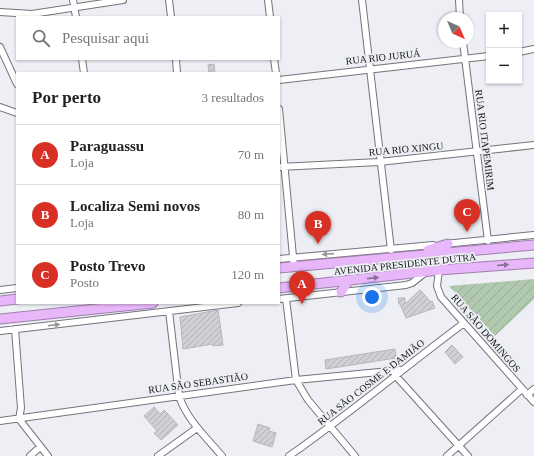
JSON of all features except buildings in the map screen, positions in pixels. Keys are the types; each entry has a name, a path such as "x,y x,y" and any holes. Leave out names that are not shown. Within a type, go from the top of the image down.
{"highway":[{"name":"AVENIDA PRESIDENTE DUTRA","path":"280,268 410,255 510,242 534,245"},
{"path":"410,255 448,244"},
{"name":"AVENIDA PRESIDENTE DUTRA","path":"280,288 440,270 534,263"},
{"path":"341,292 348,281"},
{"path":"0,301 16,299"},
{"path":"0,319 143,304"}],"street":[{"path":"74,0 76,16"},
{"path":"0,12 32,14 123,0"},
{"path":"169,0 171,16"},
{"path":"268,0 270,16"},
{"path":"362,0 379,162 391,250"},
{"path":"458,0 459,12"},
{"name":"RUA RIO ITAPEMIRIM","path":"464,48 488,241"},
{"path":"522,51 534,49"},
{"path":"1,51 16,82"},
{"name":"RUA RIO JURUÁ","path":"280,80 369,68 486,56"},
{"path":"82,60 84,72"},
{"path":"176,60 177,72"},
{"path":"274,60 276,72"},
{"path":"0,107 16,113"},
{"path":"280,128 282,167 294,267"},
{"name":"RUA RIO XINGU","path":"282,167 379,162 534,145"},
{"name":"AVENIDA PRESIDENTE DUTRA","path":"280,259 488,241 510,242 534,235"},
{"name":"RUA SÃO DOMINGOS","path":"440,270 436,284 438,292 534,402"},
{"path":"280,299 412,283 426,272"},
{"path":"0,290 16,288"},
{"path":"286,299 296,380 308,400 355,456"},
{"path":"0,331 229,304"},
{"path":"168,311 179,396 182,405 197,428 222,456"},
{"name":"RUA SÃO COSME E DAMIÃO","path":"289,456 330,427 397,372 464,323"},
{"path":"15,329 21,408 19,419 48,456"},
{"path":"397,372 468,456"},
{"name":"RUA SÃO SEBASTIÃO","path":"0,421 296,380 397,372"},
{"path":"447,456 522,389"},
{"path":"527,395 534,389"},
{"path":"158,456 197,428"},
{"path":"30,456 40,447"}],"green space":[{"path":"534,279 534,299 495,336 449,286"}],"place":[{"name":"Posto Trevo","path":"467,232"},
{"name":"Localiza Semi novos","path":"318,244"},
{"name":"Paraguassu","path":"302,304"}]}
